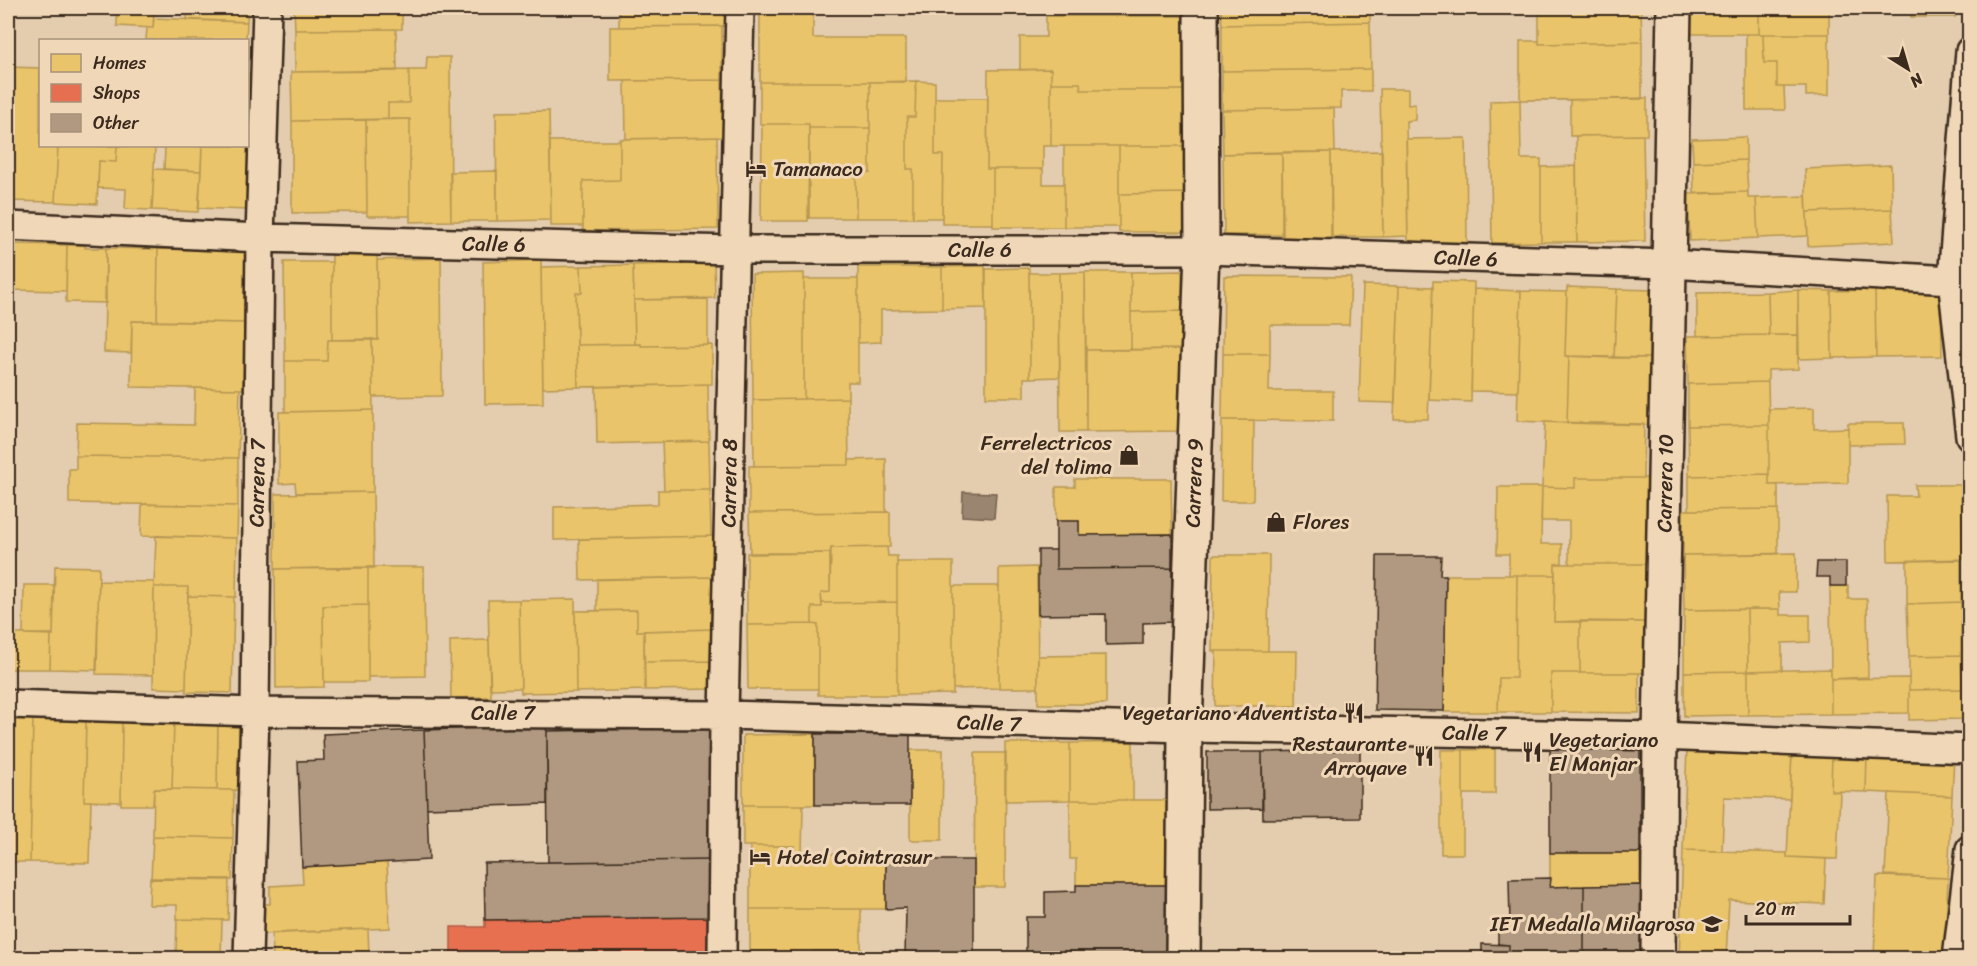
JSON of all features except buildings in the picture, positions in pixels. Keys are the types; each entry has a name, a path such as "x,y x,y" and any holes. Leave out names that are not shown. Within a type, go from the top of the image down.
{"main road":[{"name":"Carrera 9","path":"1183,958 1185,728 1202,250 1202,8"},
{"name":"Carrera 10","path":"1658,958 1674,8"}],"street":[{"name":"Carrera 7","path":"248,958 255,712 260,238 267,8"},
{"name":"Carrera 8","path":"722,958 724,715 740,8"},
{"path":"1970,51 1952,280 1970,436"},
{"name":"Calle 6","path":"8,226 260,238 734,250 1202,250 1669,264 1952,280"},
{"name":"Calle 7","path":"8,704 255,712 724,715 1185,728 1660,736 1970,749"},
{"path":"1957,958 1970,849"}],"shaded area":[{"path":"963,492 996,493 994,518 962,516"}],"place":[{"name":"Tamanaco","path":"756,169"},
{"name":"Ferrelectricos del tolima","path":"1129,455"},
{"name":"Flores","path":"1276,522"},
{"name":"Vegetariano Adventista","path":"1354,713"},
{"name":"Vegetariano El Manjar","path":"1532,752"},
{"name":"Restaurante Arroyave","path":"1424,756"},
{"name":"Hotel Cointrasur","path":"760,857"},
{"name":"IET Medalla Milagrosa","path":"1712,924"}]}
